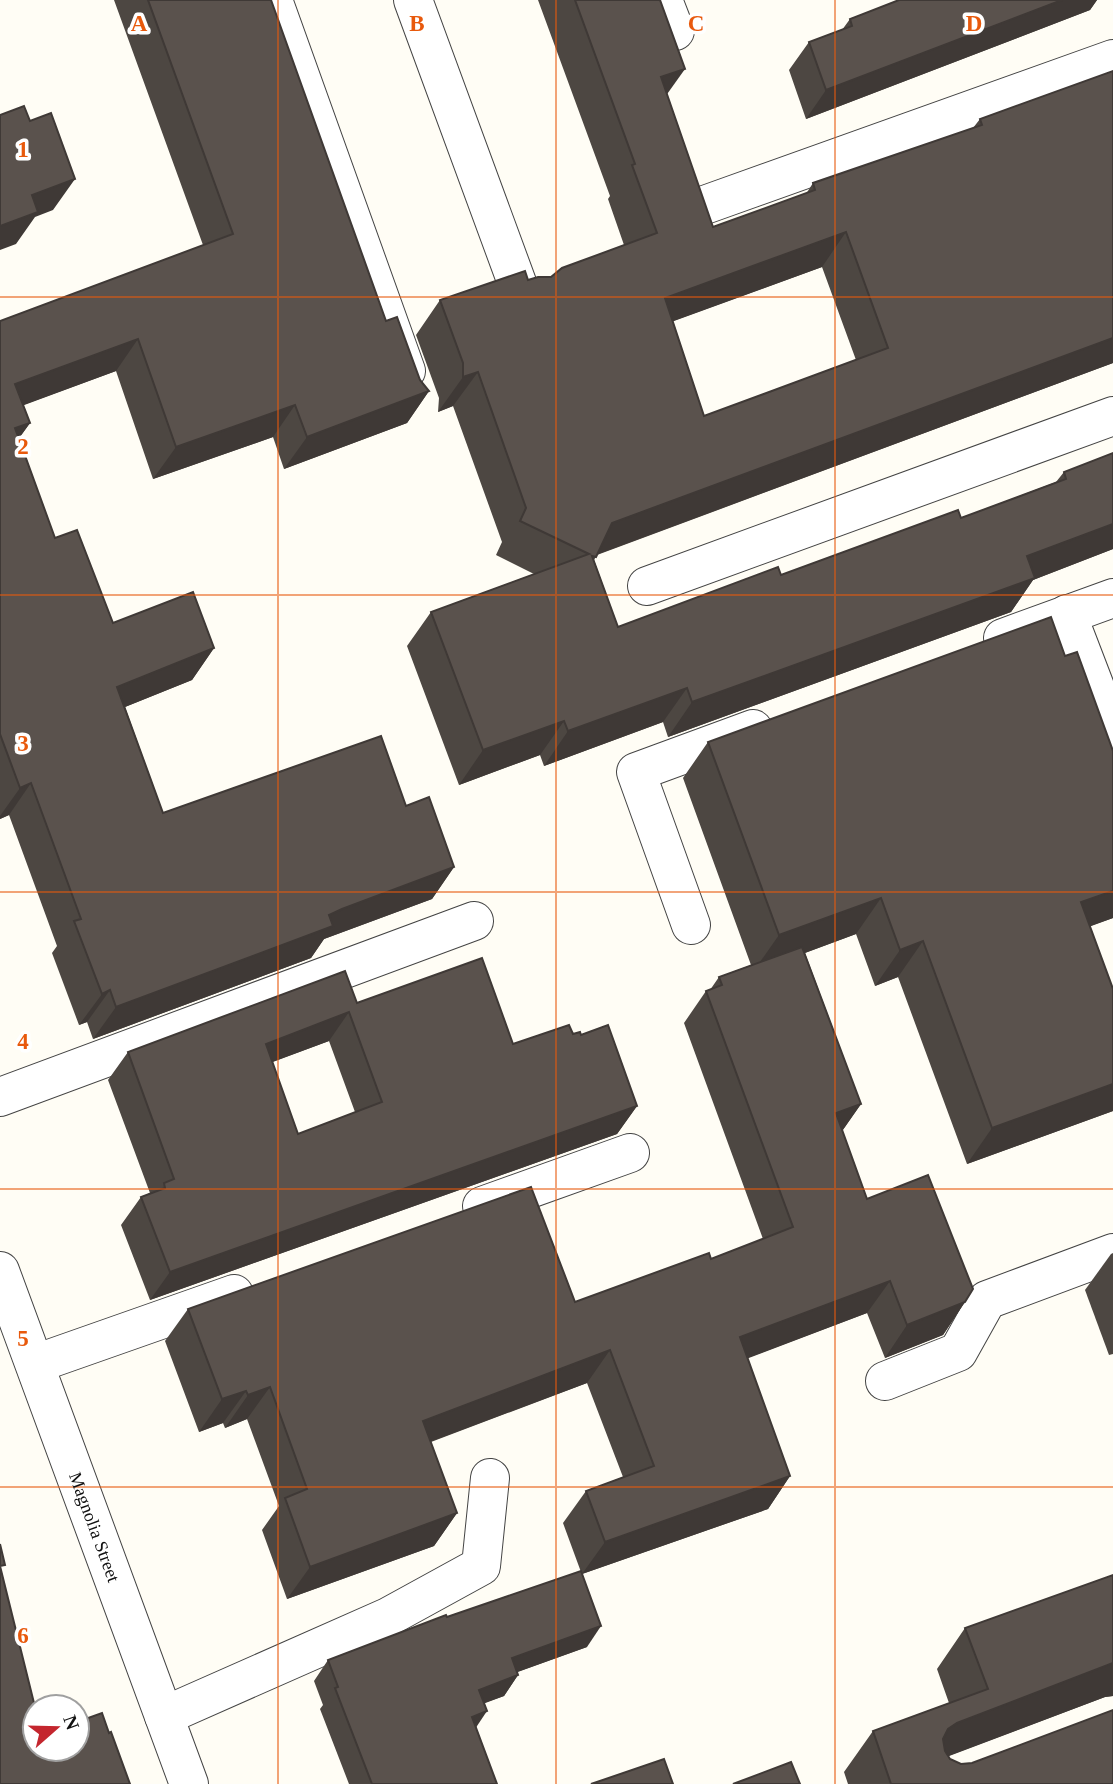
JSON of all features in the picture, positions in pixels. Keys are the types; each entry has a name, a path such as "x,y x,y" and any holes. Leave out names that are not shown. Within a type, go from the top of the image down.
{"street":[{"path":"274,0 418,405"},
{"path":"413,0 520,290"},
{"path":"699,207 1113,59"},
{"path":"647,586 1113,416"},
{"path":"976,648 1113,597"},
{"path":"1067,614 1113,734"},
{"path":"691,925 636,772 780,719"},
{"path":"0,1097 474,921"},
{"path":"450,1217 630,1153"},
{"path":"885,1381 958,1352 987,1300 1113,1253"},
{"name":"Magnolia Street","path":"0,1271 189,1784"},
{"path":"34,1364 270,1281"},
{"path":"164,1716 388,1616 481,1566 491,1478"}],"building":[{"path":"148,0 271,0 386,321 397,317 420,380 429,391 307,437 295,405 176,447 138,339 15,384 30,423 15,428 55,538 77,530 113,623 193,592 214,648 117,687 163,813 381,736 406,806 429,797 454,867 329,915 333,926 116,1007 110,990 102,994 74,921 81,919 31,783 20,788 0,734 0,321 233,234"},
{"path":"575,0 660,0 685,69 661,77 713,227 815,190 813,183 982,125 980,119 1113,71 1113,338 612,523 596,557 592,556 618,627 778,567 781,575 958,510 961,518 1066,479 1064,472 1113,453 1113,524 1027,556 1035,578 692,702 687,688 568,731 564,721 483,750 431,612 589,554 520,521 526,508 478,372 463,377 463,363 440,300 525,271 528,280 551,277 562,268 657,233 632,165 635,164","holes":["846,232 888,348 704,416 665,298"]},
{"path":"899,0 1062,0 826,90 809,42 852,26 850,19"},
{"path":"24,106 30,121 51,113 75,179 32,195 38,212 0,226 0,115"},
{"path":"1051,617 1065,656 1077,652 1113,751 1113,891 1081,902 1113,989 1113,1084 992,1128 923,941 900,950 881,898 779,935 708,742"},
{"path":"802,947 861,1104 836,1113 867,1199 928,1175 973,1289 965,1302 907,1325 890,1281 740,1337 790,1476 605,1542 586,1491 654,1466 610,1350 423,1421 457,1513 310,1567 285,1498 307,1489 270,1387 248,1395 246,1391 222,1399 188,1309 531,1187 575,1302 709,1253 711,1259 793,1227 706,991 722,985 719,977"},
{"path":"482,958 513,1044 569,1025 573,1034 580,1032 581,1035 608,1025 637,1106 170,1272 141,1197 165,1188 164,1183 174,1179 128,1052 345,971 357,1003","holes":["349,1012 382,1102 298,1134 266,1044"]},
{"path":"0,1544 5,1565 0,1566"},
{"path":"0,1566 32,1693 21,1693 21,1763 91,1763 91,1717 102,1713 130,1784 0,1784"},
{"path":"581,1571 601,1626 512,1658 518,1675 479,1690 487,1711 472,1717 497,1784 372,1784 335,1688 338,1687 328,1660 446,1615 447,1617"},
{"path":"1113,1575 1113,1663 957,1723 948,1729 943,1739 950,1759 961,1764 972,1763 1113,1710 1113,1784 891,1784 873,1731 988,1689 965,1628"},
{"path":"664,1759 673,1784 591,1784"},
{"path":"791,1762 800,1784 733,1784"}]}
